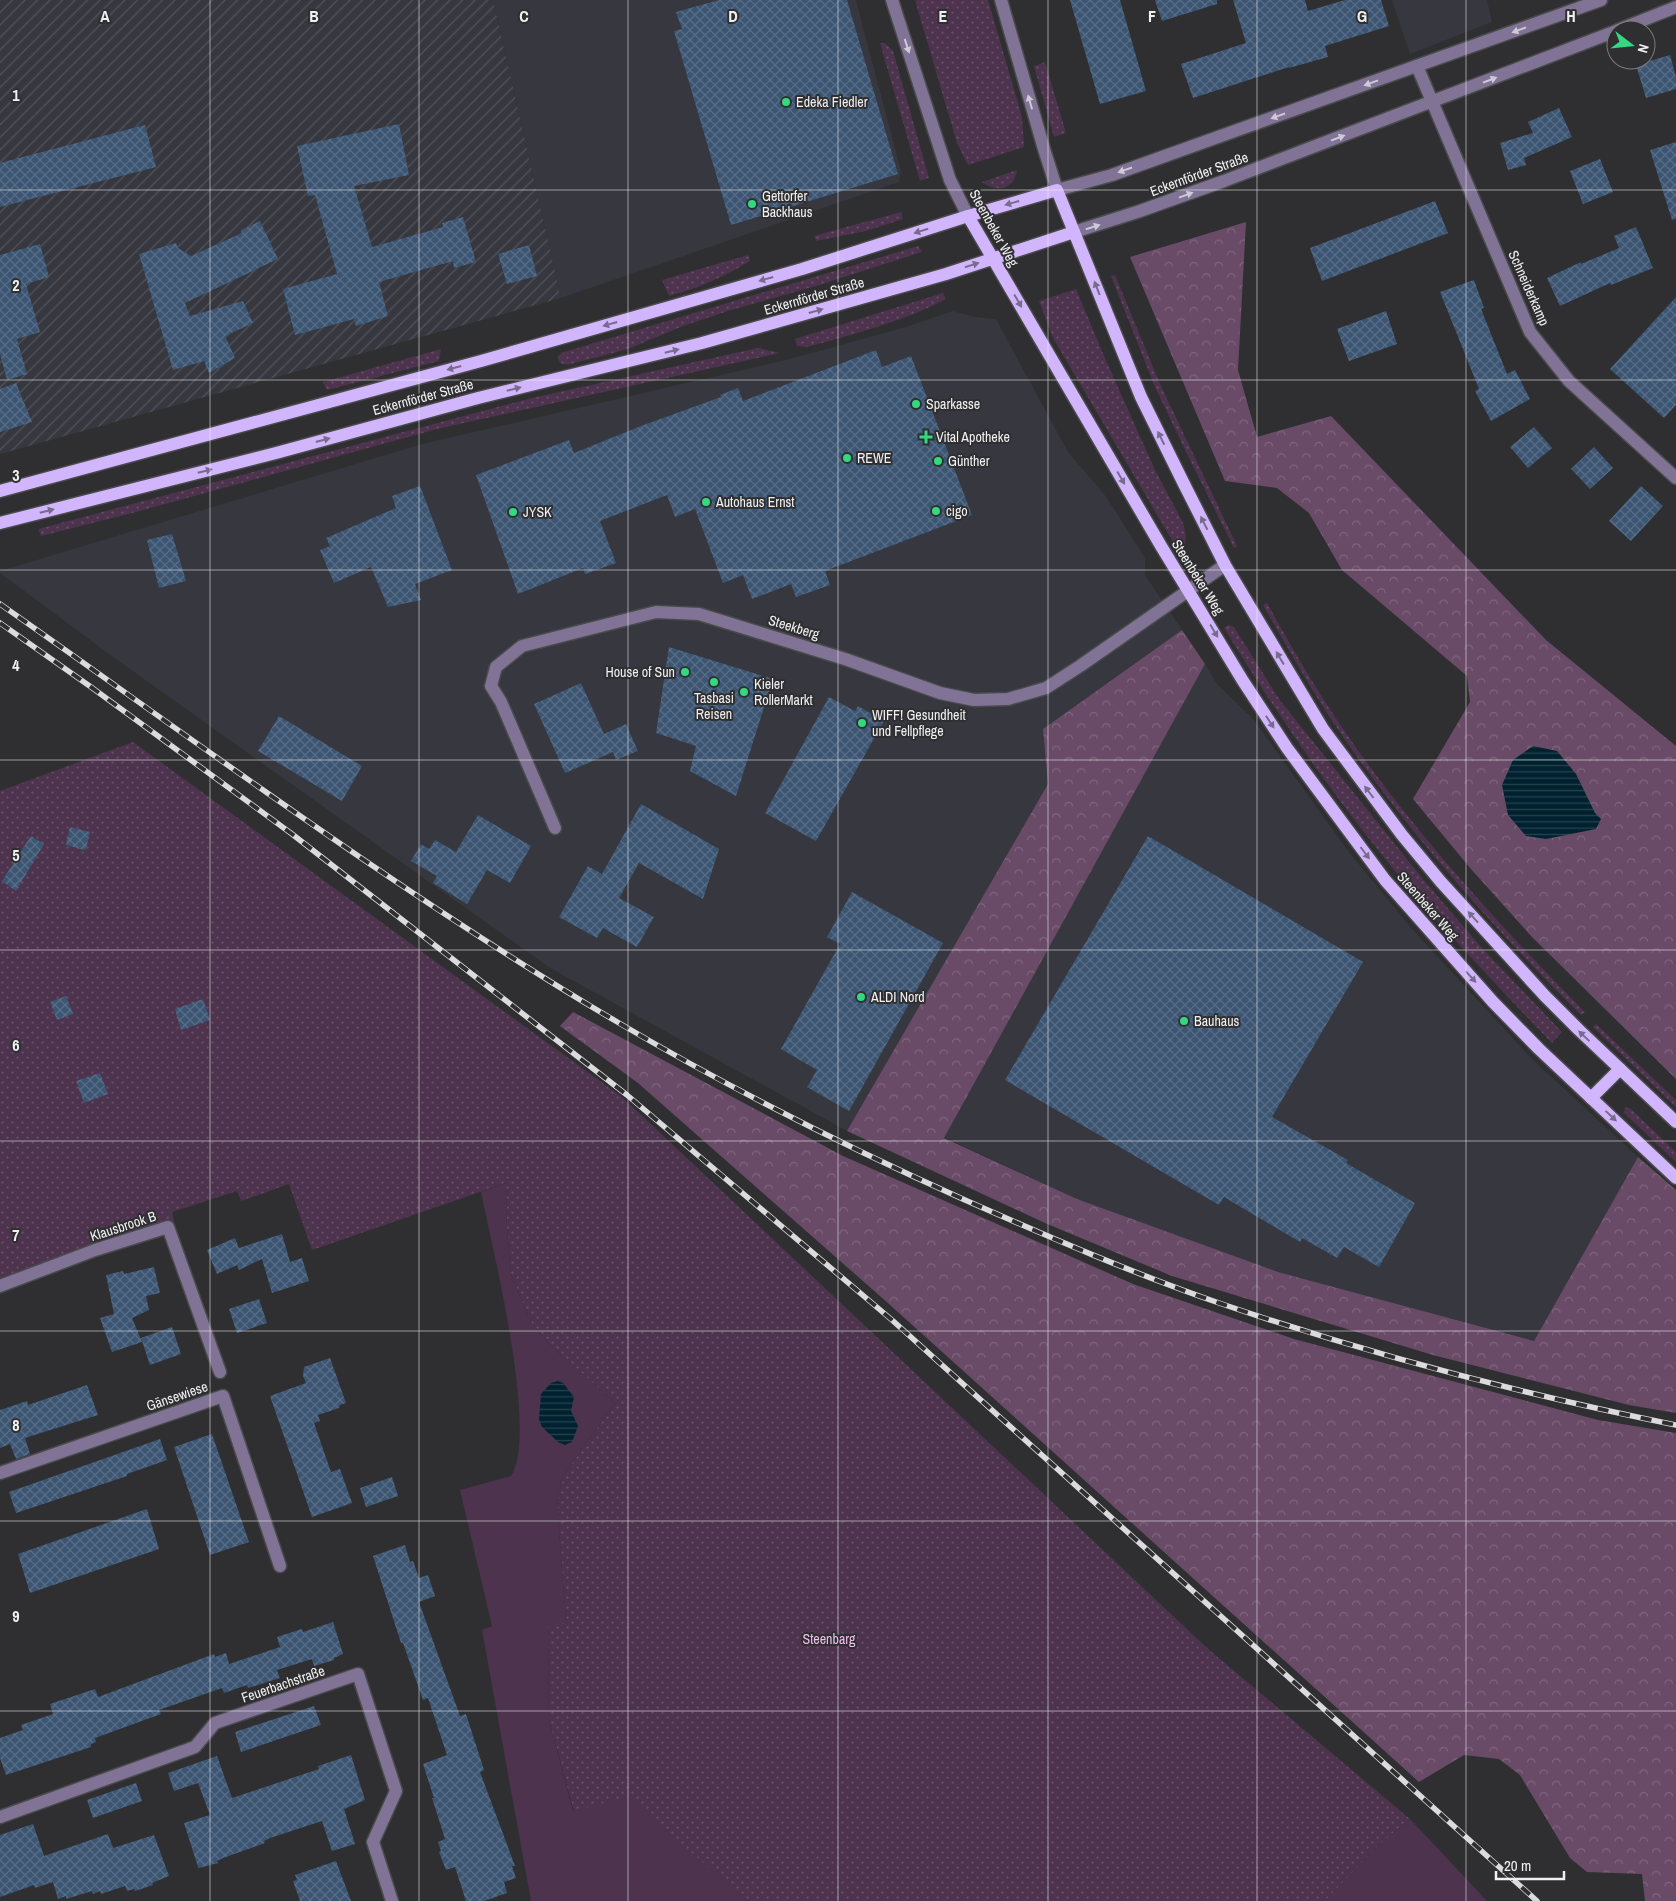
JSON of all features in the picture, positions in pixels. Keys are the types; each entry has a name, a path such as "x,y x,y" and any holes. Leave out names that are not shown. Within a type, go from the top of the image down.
{"main road":[{"name":"Eckernförder Straße","path":"0,490 481,361 802,269 968,216 1057,190"},
{"name":"Steenbeker Weg","path":"1057,190 1141,397 1224,565 1323,729 1402,835 1441,882 1545,996 1676,1122"},
{"name":"Steenbeker Weg","path":"968,216 1188,590 1243,681 1287,748 1385,880 1493,1002 1676,1178"},
{"name":"Eckernförder Straße","path":"0,522 276,453 478,398 702,344 946,274 1074,232"},
{"path":"1591,1098 1620,1069"}],"street":[{"name":"Steenbeker Weg","path":"892,0 950,180 968,216"},
{"name":"Steenbeker Weg","path":"1001,0 1057,190"},
{"name":"Eckernförder Straße","path":"1057,190 1112,175 1601,0"},
{"name":"Eckernförder Straße","path":"1643,20 1676,7"},
{"name":"Eckernförder Straße","path":"1074,232 1224,181 1606,34"},
{"name":"Schneiderkamp","path":"1417,66 1530,332 1569,381 1676,478"},
{"name":"Steekberg","path":"555,828 501,702 491,686 496,667 522,646 656,612 699,614 845,659 940,693 974,700 1008,699 1046,688 1224,565"},
{"name":"Klausbrook B","path":"0,1286 95,1250 168,1227 220,1372"},
{"name":"Gänsewiese","path":"0,1473 223,1396 280,1566"},
{"name":"Feuerbachstraße","path":"0,1816 195,1747 215,1723 358,1674 396,1790 373,1842 392,1901"}],"shaded area":[{"path":"0,0 493,0 561,298 0,454"},
{"path":"493,0 856,0 901,171 899,182 561,298"},
{"path":"1392,0 1487,0 1492,22 1410,54"},
{"path":"953,311 975,317 996,319 1068,452 1104,494 1116,512 1145,558 1145,575 1182,630 1043,729 1048,784 847,1131 550,968 113,657 0,573 0,571 422,444 786,360 906,327"},
{"path":"1205,664 1217,684 1254,720 1348,851 1413,930 1533,1060 1638,1157 1534,1341 1278,1272 1077,1199 944,1137"}],"green space":[{"path":"915,0 988,0 1022,117 1024,147 968,165 957,143"},
{"path":"880,43 885,43 893,51 929,178 920,181"},
{"path":"1045,62 1066,133 1054,137 1034,66"},
{"path":"1017,170 1012,182 1004,188 993,188 982,182"},
{"path":"901,212 903,219 866,231 816,241 814,236"},
{"path":"1246,222 1238,370 1257,437 1331,416 1546,640 1676,746 1676,1079 1532,937 1471,869 1413,799 1470,702 1467,676 1342,570 1309,513 1277,488 1225,481 1130,257"},
{"path":"918,246 922,252 819,285 731,310 683,326 628,349 567,365 560,363 558,359 559,355 564,352"},
{"path":"748,255 750,261 721,277 701,286 669,296 662,280"},
{"path":"1115,275 1160,384 1237,546 1234,548 1155,387 1111,276"},
{"path":"1076,289 1155,470 1183,523 1186,536 1183,555 1179,552 1053,338 1039,301"},
{"path":"943,293 946,299 895,321 807,347 797,346 795,339"},
{"path":"758,348 780,353 437,429 136,512 41,536 38,529 532,398"},
{"path":"441,349 439,361 327,390 323,382"},
{"path":"1267,603 1322,698 1388,791 1450,868 1585,1012 1581,1015 1512,945 1414,832 1327,713 1263,605"},
{"path":"1229,625 1234,627 1279,699 1422,878 1482,948 1562,1032 1552,1043 1445,929 1360,827 1312,762 1267,696 1224,628"},
{"path":"1182,630 1205,664 944,1138 1077,1199 1278,1272 1534,1341 1638,1157 1676,1190 1676,1413 1629,1405 1433,1355 1172,1276 1045,1223 847,1131 1048,784 1043,729"},
{"name":"Steenbarg","path":"133,742 622,1097 1207,1648 1410,1819 1378,1846 1325,1901 747,1901 699,1861 574,1812 549,1720 548,1623 566,1623 557,1501 563,1478 569,1467 615,1403 547,1342 530,1321 511,1274 507,1229 506,1183 312,1250 289,1184 241,1201 237,1191 172,1212 174,1221 0,1278 0,791"},
{"path":"573,1012 843,1156 1133,1284 1294,1339 1598,1420 1676,1433 1676,1901 1645,1901 1642,1874 1587,1872 1570,1858 1520,1775 1499,1759 1464,1755 1419,1782 889,1304 638,1083 560,1026"},
{"path":"1596,1024 1676,1100 1676,1107 1593,1027"},
{"path":"1625,1107 1631,1109 1676,1152 1676,1162 1624,1113"},
{"path":"506,1183 507,1229 511,1274 530,1321 547,1342 615,1403 569,1467 563,1478 557,1501 566,1623 548,1624 549,1720 573,1811 628,1797 747,1901 531,1901 482,1630 492,1626 460,1490 511,1476 518,1454 520,1422 511,1338 481,1192"},
{"path":"1410,1819 1487,1901 1325,1901 1378,1846"}],"water":[{"path":"1533,746 1557,751 1576,774 1595,813 1601,819 1596,829 1546,839 1526,836 1508,815 1502,785 1513,760"},
{"path":"558,1381 563,1383 574,1397 571,1411 578,1426 572,1442 565,1445 558,1442 542,1427 539,1419 541,1394 551,1383"}],"building":[{"name":"Edeka Fiedler","path":"719,0 847,0 898,174 731,225 674,31 682,29 676,12"},
{"path":"1070,0 1120,0 1146,91 1100,104"},
{"path":"1155,0 1217,0 1217,4 1162,21"},
{"path":"1233,0 1305,0 1308,11 1345,0 1381,0 1389,26 1325,46 1328,57 1289,67 1193,98 1181,64 1246,43"},
{"path":"1670,55 1676,77 1676,89 1646,98 1638,70 1656,70 1656,59"},
{"path":"1559,108 1572,137 1524,158 1526,165 1508,170 1500,143 1533,133 1528,122"},
{"path":"399,124 409,175 354,186 372,247 443,227 442,223 463,217 476,262 454,268 453,261 379,282 388,316 356,326 354,319 295,335 283,289 337,274 315,195 308,196 297,146"},
{"path":"145,125 156,167 0,207 0,163"},
{"path":"1676,142 1676,219 1672,220 1650,150"},
{"path":"1600,159 1613,192 1583,204 1570,171"},
{"path":"1435,201 1448,233 1322,281 1310,248"},
{"path":"260,221 278,259 185,303 190,316 243,301 253,323 225,336 235,358 209,373 204,361 173,370 139,254 176,243 178,248 191,256 242,233 241,230"},
{"path":"1636,227 1653,268 1611,285 1610,283 1560,306 1547,278 1581,262 1581,264 1619,248 1614,236"},
{"path":"40,244 49,277 26,284 40,332 17,339 27,374 7,380 0,354 0,255"},
{"path":"529,245 537,276 507,284 498,254"},
{"path":"1474,280 1484,308 1481,309 1507,374 1515,370 1530,399 1491,421 1475,391 1479,389 1440,292"},
{"path":"1676,297 1676,405 1664,418 1610,369"},
{"path":"1386,311 1397,344 1349,361 1337,329"},
{"path":"876,350 882,367 911,356 972,515 825,571 830,585 796,597 791,584 752,599 743,575 723,583 695,509 675,517 667,495 600,521 616,563 585,574 583,568 518,594 476,475 569,440 574,453 721,397 720,395 738,388 743,401"},
{"path":"16,383 32,422 0,432 0,389"},
{"path":"1534,427 1552,448 1528,468 1510,447"},
{"path":"1594,447 1613,468 1590,489 1571,469"},
{"path":"420,486 452,570 415,584 421,600 388,607 371,567 334,583 320,550 330,546 326,538 396,508 392,496"},
{"path":"1641,486 1663,506 1631,541 1609,521"},
{"path":"172,534 186,581 159,588 147,540"},
{"path":"669,647 773,679 736,796 690,771 696,746 656,733"},
{"path":"581,683 604,734 626,724 638,751 616,760 613,752 565,773 534,704"},
{"path":"829,697 855,711 858,706 884,721 816,841 765,813"},
{"path":"279,716 362,766 342,801 258,751"},
{"path":"641,804 719,849 703,899 639,863 619,898 654,917 637,947 603,928 597,938 559,917 588,866 602,874"},
{"path":"478,815 531,846 510,883 487,870 467,904 433,883 437,876 411,861 421,844 429,849 435,840 456,852"},
{"path":"70,827 90,832 86,849 66,845"},
{"path":"31,836 44,844 16,891 2,881"},
{"name":"Bauhaus","path":"1148,836 1363,962 1272,1117 1348,1160 1346,1163 1415,1203 1379,1267 1344,1247 1337,1258 1302,1238 1300,1242 1224,1197 1219,1205 1005,1080"},
{"name":"ALDI Nord","path":"852,892 943,943 849,1111 807,1087 817,1070 781,1049 840,944 827,937"},
{"path":"66,996 73,1014 57,1020 50,1002"},
{"path":"203,999 210,1020 181,1030 175,1009"},
{"path":"100,1073 108,1094 84,1103 76,1081"},
{"path":"282,1234 290,1262 302,1258 309,1281 272,1293 262,1259 239,1270 237,1265 217,1274 207,1250 235,1238 239,1248"},
{"path":"154,1267 160,1293 146,1296 149,1310 132,1318 142,1342 112,1352 100,1318 114,1314 106,1275 123,1271 124,1274"},
{"path":"259,1299 267,1323 237,1333 229,1309"},
{"path":"172,1327 181,1354 150,1365 141,1338"},
{"path":"330,1358 346,1403 340,1405 339,1408 318,1415 320,1421 314,1423 331,1472 340,1469 352,1503 312,1517 270,1396 306,1383 303,1376 304,1367"},
{"path":"87,1385 98,1415 25,1438 30,1454 16,1459 10,1444 0,1448 0,1410 27,1401 28,1405"},
{"path":"212,1434 249,1542 210,1555 174,1447"},
{"path":"160,1439 167,1460 127,1474 127,1476 16,1513 9,1492"},
{"path":"392,1477 398,1496 366,1507 360,1488"},
{"path":"147,1509 159,1549 30,1593 18,1554"},
{"path":"405,1545 410,1562 413,1561 419,1578 428,1575 435,1596 419,1602 460,1716 466,1714 484,1770 480,1772 515,1866 512,1866 516,1878 504,1882 507,1893 484,1901 466,1901 455,1867 446,1870 439,1852 441,1851 438,1842 445,1839 423,1764 447,1755 428,1698 423,1700 403,1643 401,1643 373,1556"},
{"path":"333,1622 343,1654 334,1658 334,1660 314,1666 312,1659 277,1670 280,1678 248,1688 247,1685 224,1693 222,1688 159,1710 161,1714 95,1738 96,1742 91,1744 91,1747 6,1775 0,1758 0,1738 23,1730 21,1725 53,1714 50,1704 95,1689 98,1697 214,1654 215,1657 226,1653 229,1664 280,1647 277,1637 302,1629 303,1632"},
{"path":"314,1706 321,1725 241,1752 235,1732"},
{"path":"351,1755 365,1800 344,1809 355,1844 332,1851 322,1821 270,1838 264,1841 265,1843 223,1858 217,1861 218,1863 198,1867 184,1823 210,1815 198,1783 174,1791 168,1773 217,1756 232,1798 319,1769 318,1766"},
{"path":"136,1783 142,1801 93,1818 87,1800"},
{"path":"33,1824 44,1856 108,1834 113,1848 154,1835 169,1876 152,1883 153,1885 135,1891 134,1889 127,1891 125,1886 101,1894 100,1891 93,1894 92,1891 66,1899 66,1896 58,1899 53,1882 35,1888 34,1885 0,1897 0,1835"},
{"path":"336,1861 351,1901 300,1901 293,1881 297,1880 295,1875"}],"railway":[{"path":"0,604 306,820 539,975 704,1071 833,1138 965,1200 1059,1241 1219,1303 1275,1322 1446,1372 1560,1400 1676,1425"},
{"path":"0,623 292,834 627,1095 892,1320 1537,1901"}],"place":[{"name":"Edeka Fiedler","path":"786,102"},
{"name":"Gettorfer Backhaus","path":"752,204"},
{"name":"Sparkasse","path":"916,404"},
{"name":"Vital Apotheke","path":"926,437"},
{"name":"REWE","path":"847,458"},
{"name":"Günther","path":"938,461"},
{"name":"Autohaus Ernst","path":"706,502"},
{"name":"cigo","path":"936,511"},
{"name":"JYSK","path":"513,512"},
{"name":"House of Sun","path":"685,672"},
{"name":"Tasbasi Reisen","path":"714,682"},
{"name":"Kieler RollerMarkt","path":"744,692"},
{"name":"WIFF! Gesundheit und Fellpflege","path":"862,723"},
{"name":"ALDI Nord","path":"861,997"},
{"name":"Bauhaus","path":"1184,1021"}]}
